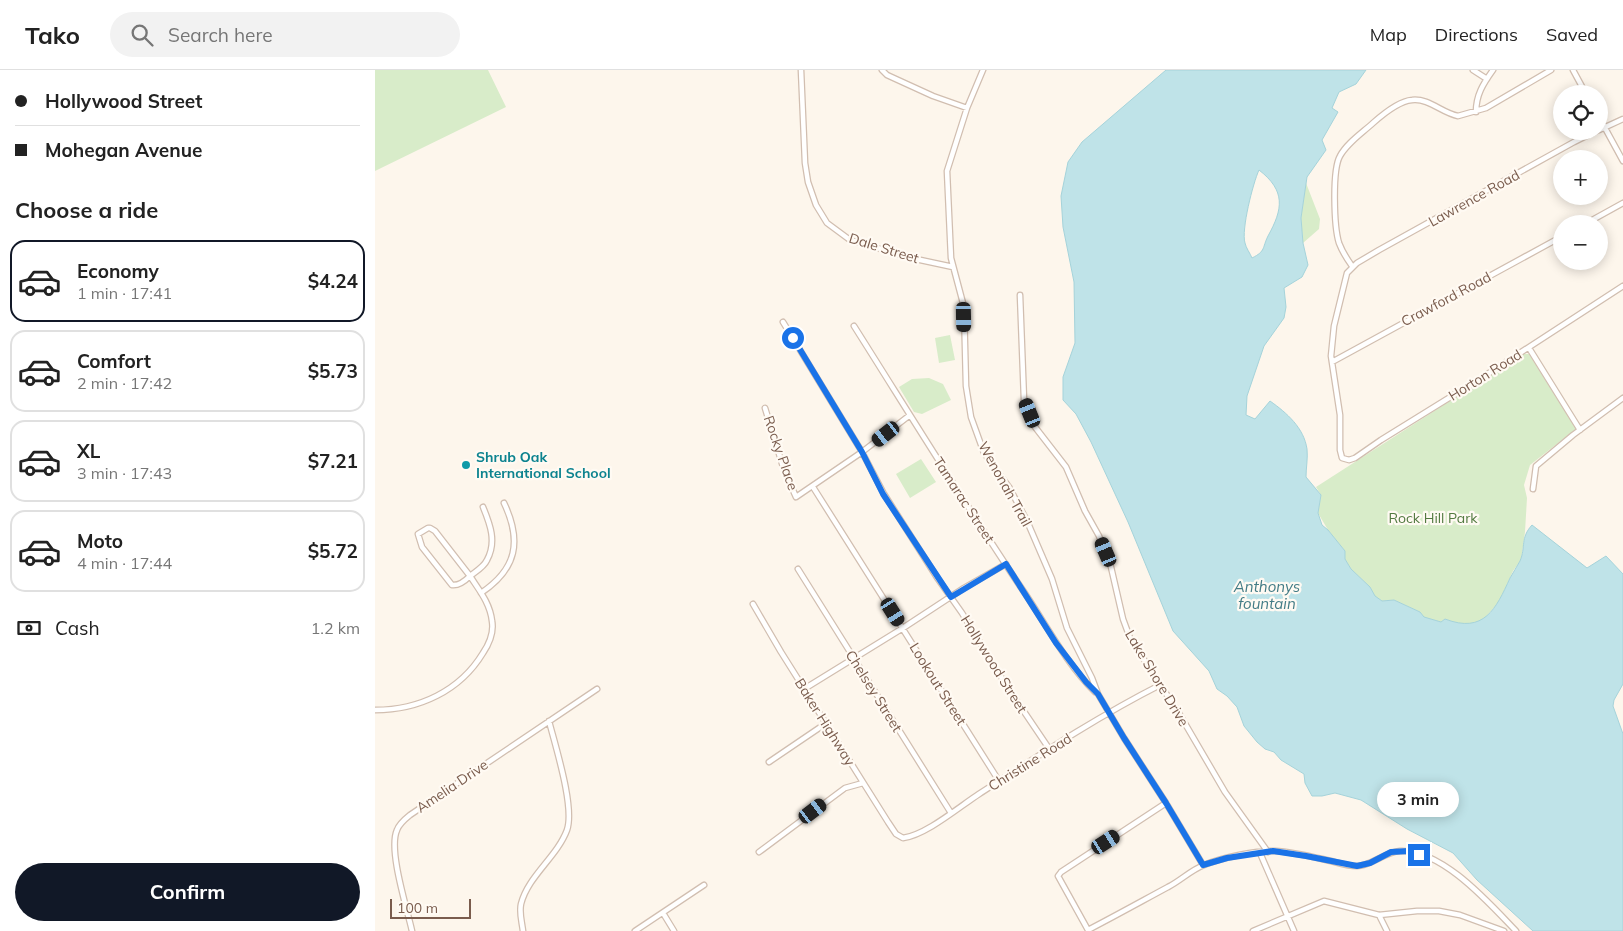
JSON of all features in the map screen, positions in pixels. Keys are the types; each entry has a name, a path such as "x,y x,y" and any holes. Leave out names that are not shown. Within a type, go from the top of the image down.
{"street":[{"name":"Dale Street","path":"801,70 805,163 808,182 816,205 827,223 850,240 911,258 953,267"},
{"path":"1473,70 1487,79"},
{"path":"1476,112 1478,93 1493,70"},
{"path":"1332,362 1331,345 1334,326 1343,284 1352,266 1343,252 1337,235 1335,181 1337,164 1342,153 1377,119 1399,104 1414,99 1440,108 1453,115 1458,116 1476,112 1551,70"},
{"path":"1573,70 1581,85"},
{"path":"883,71 887,75 933,96 967,108"},
{"name":"Wenonah Trail","path":"981,71 947,171 953,267 964,307 966,386 971,417 984,453 1009,487 1027,521 1052,579 1067,628 1098,694 1203,865"},
{"name":"Lawrence Road","path":"1608,125 1623,119"},
{"path":"1608,134 1623,161"},
{"name":"Lawrence Road","path":"1352,266 1578,140"},
{"path":"1601,215 1623,203"},
{"name":"Crawford Road","path":"1332,362 1553,241"},
{"name":"Horton Road","path":"1332,362 1340,415 1340,450 1342,458 1346,460 1355,458 1623,286"},
{"name":"Lake Shore Drive","path":"1020,295 1025,400 1035,427 1066,467 1085,511 1106,552 1127,631 1225,792 1268,852"},
{"name":"Hollywood Street","path":"783,322 862,452 883,494 1050,750"},
{"name":"Tamarac Street","path":"854,326 974,518 1006,564 1056,643 1086,682 1098,694"},
{"path":"1529,348 1580,430"},
{"path":"1533,489 1536,466 1623,398"},
{"name":"Rocky Place","path":"765,408 784,470 796,497 813,487"},
{"path":"813,487 910,415"},
{"name":"Lookout Street","path":"813,487 999,781"},
{"path":"481,592 492,586 507,568 515,547 513,527 504,502"},
{"path":"375,710 404,707 440,695 455,685 470,671 486,648 493,623 491,612 481,592 470,576 435,531 428,528 417,536 422,546 452,584 456,585 470,576 487,561 492,547 492,531 483,507"},
{"path":"804,689 1006,564"},
{"name":"Chelsey Street","path":"798,570 951,813"},
{"name":"Baker Highway","path":"753,604 825,724 900,838"},
{"name":"Christine Road","path":"900,838 908,838 934,824 1109,713 1160,685"},
{"name":"Amelia Drive","path":"412,931 395,850 396,831 400,825 410,815 597,689"},
{"path":"523,931 520,915 521,904 526,892 561,843 569,823 568,804 549,721"},
{"path":"769,762 825,724"},
{"path":"759,852 845,788 863,783"},
{"path":"1166,803 1061,872 1059,876 1088,930 1174,884 1203,865 1227,858 1273,851 1357,866 1370,863 1391,852 1409,851 1429,858 1456,873 1516,931"},
{"path":"1260,853 1293,931"},
{"path":"635,931 704,885"},
{"path":"1253,931 1325,901 1379,915 1439,911 1460,915 1504,931"},
{"path":"663,913 674,931"},
{"path":"1379,915 1387,931"}],"green space":[{"path":"375,70 488,70 506,107 375,171"},
{"path":"1306,183 1320,219 1319,229 1303,243 1301,218"},
{"path":"950,335 955,360 939,363 935,338"},
{"name":"Rock Hill Park","path":"1523,354 1529,354 1576,429 1530,465 1524,485 1527,498 1521,560 1513,571 1499,602 1484,619 1473,624 1458,624 1445,619 1441,622 1423,617 1420,612 1394,600 1382,601 1374,596 1370,587 1351,569 1345,559 1345,551 1328,530 1318,513 1321,495 1316,487"},
{"path":"929,378 943,384 951,400 922,414 914,412 899,387 912,379"},
{"path":"921,459 936,482 910,498 896,474"}],"water":[{"name":"Anthonys fountain","path":"1166,70 1366,70 1356,84 1339,92 1332,108 1338,112 1322,140 1326,150 1307,177 1301,218 1303,243 1308,265 1302,277 1284,288 1286,307 1284,318 1264,346 1247,396 1246,415 1255,419 1270,401 1294,422 1302,434 1307,449 1306,477 1321,495 1318,513 1322,525 1345,551 1345,559 1351,569 1370,587 1375,596 1382,601 1394,600 1420,612 1424,617 1441,622 1445,619 1458,623 1479,621 1494,609 1499,600 1520,561 1526,534 1532,525 1587,568 1606,556 1623,574 1623,684 1614,700 1613,706 1623,734 1623,931 1533,931 1477,880 1453,853 1407,829 1361,800 1335,793 1312,796 1305,783 1304,774 1257,742 1244,726 1237,707 1217,689 1209,671 1173,631 1128,522 1091,442 1076,414 1063,400 1063,377 1075,343 1074,282 1063,227 1061,196 1068,162 1082,142","holes":["1259,170 1268,178 1278,193 1279,209 1263,249 1252,258 1244,237 1248,206"]}],"place":[{"name":"Shrub Oak International School","path":"466,465"}],"route":[{"path":"793,338 862,452 883,494 951,597 1006,564 1056,643 1086,682 1098,694 1203,865 1227,858 1273,851 1357,866 1370,863 1391,852 1409,851 1419,855"}]}
